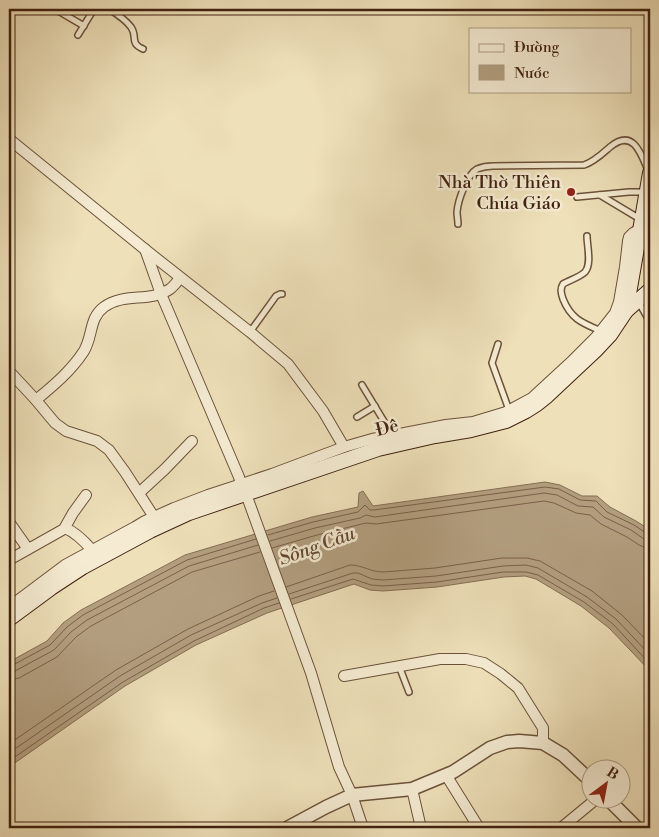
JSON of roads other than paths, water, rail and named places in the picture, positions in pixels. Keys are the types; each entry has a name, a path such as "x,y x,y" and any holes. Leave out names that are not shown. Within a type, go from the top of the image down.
{"main road":[{"name":"Đê","path":"9,619 82,567 150,531 243,489 378,449 506,421 526,411 547,396 595,351 610,335 626,310 650,174"},
{"path":"626,310 650,290"}],"street":[{"path":"9,139 288,364 323,411 344,448"},
{"path":"9,607 65,565 154,517 208,495 243,489 298,465 372,439 446,425 473,422 509,410 532,398 601,331 614,313 619,302 626,267 629,237 641,224"},
{"path":"145,250 161,294 243,489 310,674 339,767 352,795 363,828"},
{"path":"36,400 66,374 84,351 94,320 105,306 126,298 150,297 161,294 170,289 180,278"},
{"path":"9,371 55,423 66,431 97,441 109,450 126,472 154,517"},
{"path":"139,493 192,441"},
{"path":"9,560 65,528 86,495"},
{"path":"9,522 28,549"},
{"path":"65,528 92,550"},
{"path":"344,676 414,662 440,659 466,659 484,663 518,688 543,728 543,743"},
{"path":"287,828 352,795 412,790 446,775 475,759 490,748 506,742 543,743 563,754 582,772"},
{"path":"446,775 478,828"},
{"path":"412,790 421,828"},
{"path":"561,828 584,810"},
{"path":"617,810 631,827"}],"lane":[{"path":"55,9 84,26"},
{"path":"78,36 94,9"},
{"path":"109,9 118,14 130,26 135,43 143,49"},
{"path":"458,224 457,210 464,186 473,172 479,168 502,165 584,165 595,159 612,145 625,140 637,146 650,174"},
{"path":"577,197 647,192"},
{"path":"599,195 641,224"},
{"path":"587,236 587,267 584,273 564,284 561,287 561,292 567,308 575,318 601,331"},
{"path":"250,332 276,296 282,294"},
{"path":"638,300 650,322"},
{"path":"498,344 492,363 509,410"},
{"path":"362,386 375,406 389,436"},
{"path":"357,417 375,406"},
{"path":"399,666 409,692"}],"water":[{"name":"Sông Cầu","path":"545,482 560,485 582,496 597,496 610,507 650,530 650,671 609,628 581,606 536,579 525,576 504,577 437,587 383,591 370,590 354,584 267,613 196,645 125,686 9,767 9,662 47,641 63,623 81,610 185,555 312,517 358,507 359,493 363,491 373,506"}],"place":[{"name":"Nhà Thờ Thiên Chúa Giáo","path":"571,192"}]}
